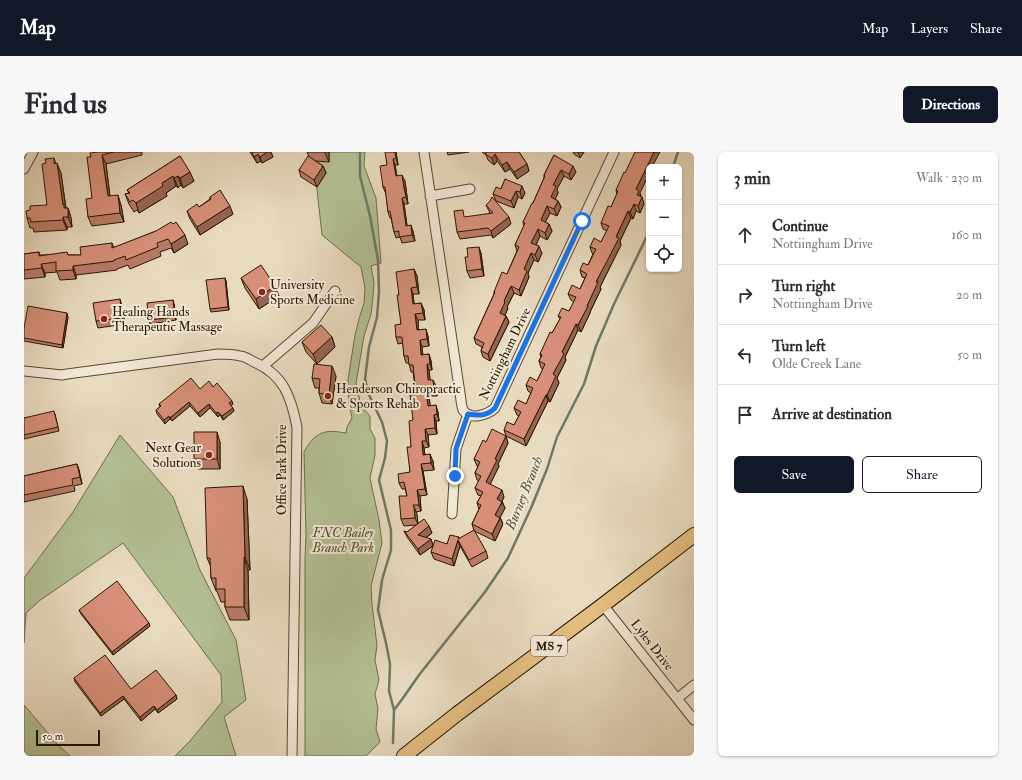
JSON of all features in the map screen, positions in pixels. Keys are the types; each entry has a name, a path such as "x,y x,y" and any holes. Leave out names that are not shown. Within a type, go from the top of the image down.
{"highway":[{"name":"MS 7","path":"404,756 457,714 694,535"}],"street":[{"path":"24,169 33,152"},
{"name":"Nottiingham Drive","path":"424,152 460,400 463,409 468,414 479,416 491,412 495,408 614,152"},
{"path":"430,196 470,190"},
{"path":"263,366 313,323 335,291"},
{"name":"Office Park Drive","path":"24,371 62,375 218,354 241,356 263,366 275,376 285,388 293,406 297,427 292,756"},
{"path":"452,514 456,449 468,414"},
{"name":"Lyles Drive","path":"603,605 694,720"},
{"path":"678,698 694,685"}],"green space":[{"name":"FNC Bailey Branch Park","path":"318,152 365,152 364,166 376,198 381,263 371,266 374,283 371,314 364,336 356,383 361,406 370,416 370,429 375,438 375,455 370,478 379,520 382,543 371,586 377,645 375,660 379,680 375,694 378,709 376,729 380,742 366,756 305,756 306,536 304,452 316,436 332,431 346,433 347,427 352,418 349,403 348,380 355,335 364,303 365,288 361,267 322,235 315,171"},
{"path":"120,435 173,497 200,570 236,640 246,700 224,717 236,756 175,756 190,741 222,702 221,675 123,543 39,601 26,613 24,643 24,578 73,512"},
{"path":"24,705 58,745 70,756 24,756"}],"building":[{"path":"114,152 102,155 108,196 118,195 120,213 88,217 86,199 92,198 87,157 91,157 90,153"},
{"path":"252,152 267,152 260,157 258,154 254,157"},
{"path":"385,152 395,152 396,158 393,159 396,176 402,175 406,197 402,198 406,226 411,225 412,235 399,237 399,231 394,232 390,211 388,212 385,187 383,187 380,166 387,165"},
{"path":"487,152 519,152 527,164 514,172 507,162 502,165 495,154 492,158 485,154"},
{"path":"635,152 654,152 648,164 646,164 646,168 636,189 639,191 637,195 642,197 638,206 634,204 630,212 628,211 616,237 619,238 596,282 598,282 588,306 578,325 576,324 562,352 564,354 553,374 556,376 524,439 504,430 507,422 514,425 521,412 514,408 518,400 526,404 533,388 526,385 530,377 537,381 545,364 539,361 542,355 540,354 550,332 552,333 561,317 558,316 562,308 569,311 576,297 568,294 572,285 580,289 587,274 580,270 583,263 588,265 596,249 590,247 594,238 601,242 609,226 601,223 608,206 611,207 618,191 616,190 624,172 625,173"},
{"path":"554,155 573,166 569,174 561,170 553,185 556,186 551,197 558,201 554,209 547,206 541,220 549,224 545,233 538,229 531,243 539,246 535,255 531,253 524,269 527,271 519,290 511,286 500,313 506,316 488,354 481,351 484,343 474,338 495,292 502,272 507,274 519,247 515,245 525,223 523,222"},
{"path":"180,156 190,172 180,178 178,176 174,178 173,176 162,183 163,186 136,203 133,200 130,202 125,194 130,193 127,190"},
{"path":"308,156 323,166 314,180 299,170"},
{"path":"54,158 54,164 57,163 63,205 64,204 64,208 68,208 68,217 63,217 63,220 31,222 30,218 27,218 26,211 30,210 30,206 47,205 42,164 46,163 45,159"},
{"path":"505,179 522,186 520,192 516,191 511,201 493,194 496,187 501,189"},
{"path":"220,190 230,206 197,227 187,211 197,204 199,207 211,199 210,197"},
{"path":"492,197 509,217 491,231 488,228 457,232 454,211 463,210 464,217 493,213 486,205"},
{"path":"171,222 173,224 176,222 185,235 171,244 168,239 157,243 158,247 126,260 125,256 114,261 73,266 73,270 56,271 56,262 41,264 42,268 24,270 24,254 39,252 39,256 67,252 68,255 81,255 80,247 112,243 112,248 156,231"},
{"path":"479,247 482,269 467,271 465,257 468,257 467,248"},
{"path":"261,265 275,286 256,299 241,278"},
{"path":"414,269 417,287 411,288 413,304 421,303 423,313 415,314 417,330 426,329 427,339 420,340 421,355 429,354 430,364 427,364 428,380 433,380 434,389 426,390 428,406 436,405 437,414 434,415 435,428 425,429 426,441 422,441 423,455 430,454 431,463 421,464 425,489 417,490 419,505 413,505 415,518 401,519 399,496 407,496 404,482 399,483 398,474 410,472 407,447 411,447 409,421 413,420 410,395 416,394 413,365 409,365 408,356 404,356 402,337 396,337 395,325 401,324 397,295 399,295 396,272"},
{"path":"225,278 228,307 210,309 206,280"},
{"path":"120,299 122,318 96,321 93,303"},
{"path":"173,300 175,317 149,320 147,303"},
{"path":"28,306 67,313 62,345 24,338 24,328"},
{"path":"321,325 332,337 313,354 302,342"},
{"path":"314,364 332,366 329,395 319,393 320,379 312,378"},
{"path":"191,378 200,389 209,381 213,387 217,383 232,401 229,403 233,408 222,416 218,412 216,413 209,404 198,413 189,402 170,418 169,416 164,420 156,410 161,406 159,404"},
{"path":"54,411 58,427 24,435 24,418"},
{"path":"492,429 506,436 495,459 497,460 486,482 502,490 497,499 502,502 495,515 500,518 492,534 472,524 481,505 477,503 483,492 475,488 481,476 475,473 480,462 474,459 483,440 486,442"},
{"path":"194,432 217,432 217,459 194,459"},
{"path":"77,464 80,477 72,479 73,485 24,495 24,476"},
{"path":"243,486 245,557 244,607 225,607 225,589 216,589 216,578 211,578 210,558 207,558 205,488"},
{"path":"424,519 429,526 418,535 431,539 418,549 404,531 407,532"},
{"path":"474,530 486,551 469,560 458,540 452,559 431,552 435,540 447,544 450,535 459,537 458,539"},
{"path":"117,581 149,623 112,652 79,610"},
{"path":"105,655 131,689 156,670 176,695 157,710 154,706 140,717 123,696 100,713 74,678"}],"waterway":[{"path":"360,152 360,176 370,216 378,260 379,292 377,317 369,347 365,379 369,395 382,422 387,441 385,458 379,480 391,530 391,550 382,580 378,610 390,664 389,691 394,710 393,743"},
{"name":"Burney Branch","path":"674,164 678,152"},
{"name":"Burney Branch","path":"394,710 419,675 485,592 508,558 547,469 557,437 584,384 596,346 614,304 647,236"}],"place":[{"name":"University Sports Medicine","path":"262,292"},
{"name":"Healing Hands Therapeutic Massage","path":"104,319"},
{"name":"Henderson Chiropractic & Sports Rehab","path":"328,396"},
{"name":"Next Gear Solutions","path":"209,455"}],"route":[{"path":"455,476 456,449 468,414 479,416 491,412 495,408 582,221"}]}
